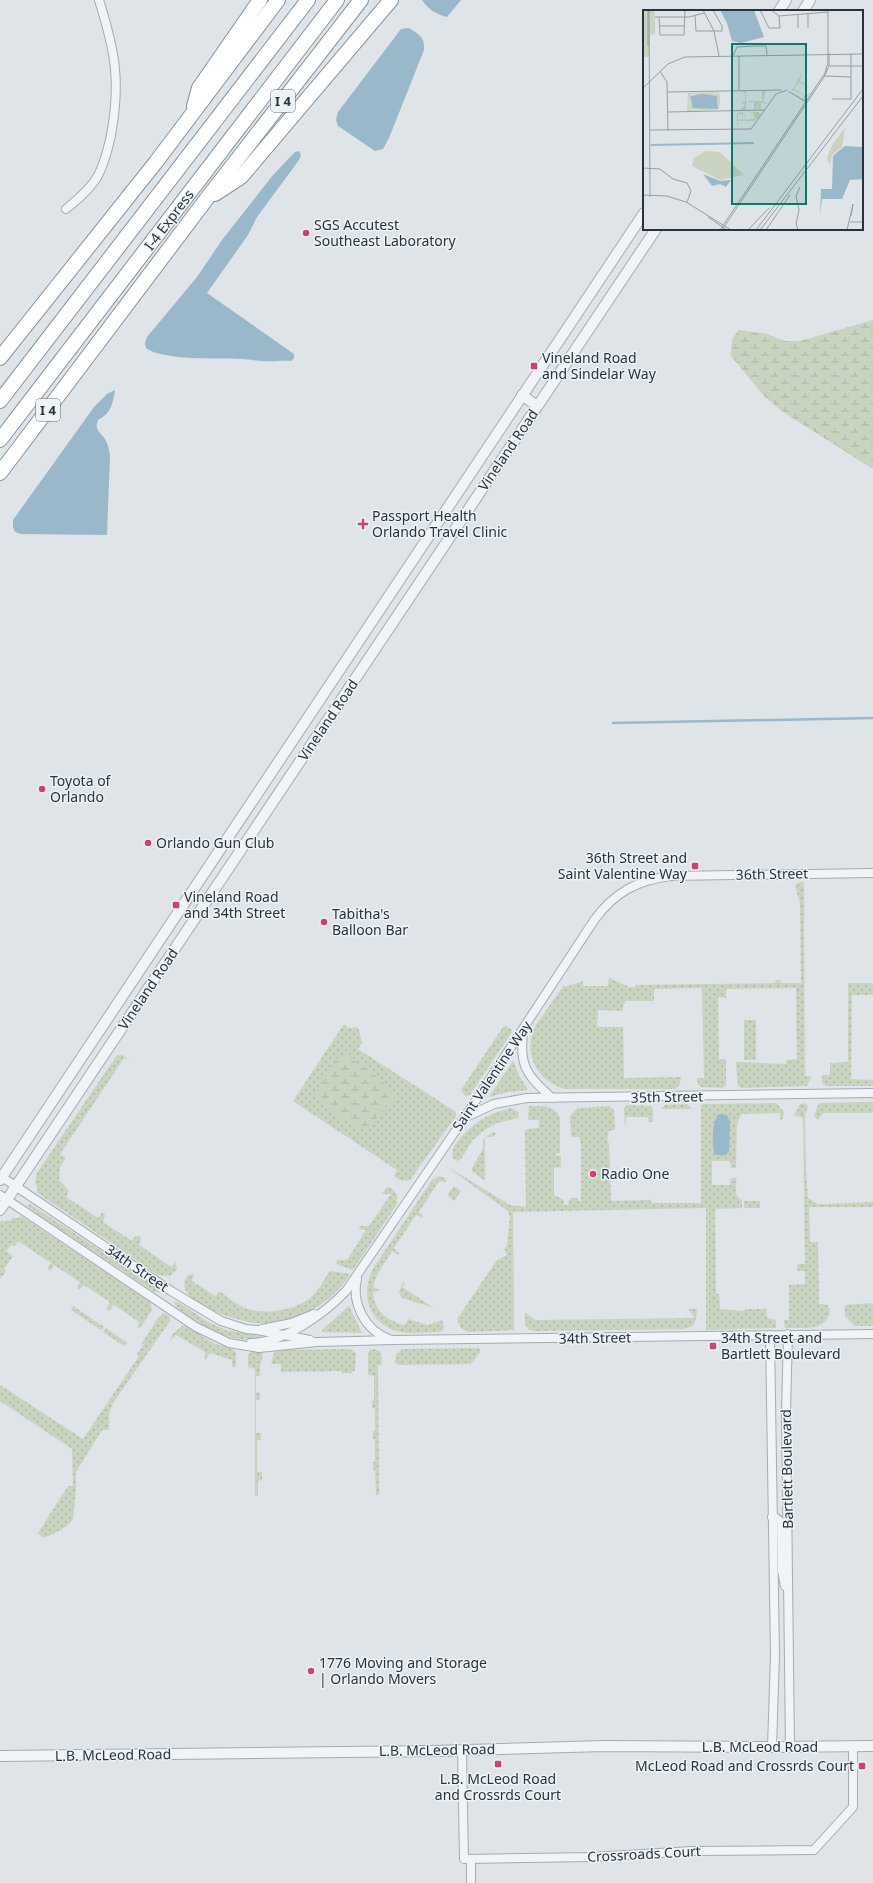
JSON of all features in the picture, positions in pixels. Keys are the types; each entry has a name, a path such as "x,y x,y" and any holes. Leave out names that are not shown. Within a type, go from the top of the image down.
{"highway":[{"path":"192,115 200,88 260,0"},
{"path":"0,358 192,115 278,0"},
{"name":"I-4 Express","path":"0,401 308,0"},
{"name":"I-4 Express","path":"0,440 337,0"},
{"name":"I 4","path":"0,473 205,201 361,0"},
{"path":"205,201 241,177 391,0"}],"street":[{"path":"66,209 84,194 97,178 108,151 113,122 117,92 115,64 111,39 99,0"},
{"path":"780,10 786,0"},
{"path":"804,10 810,0"},
{"name":"Vineland Road","path":"1,1178 643,214"},
{"name":"Vineland Road","path":"0,1210 4,1197 16,1186 655,230"},
{"path":"522,395 537,406"},
{"path":"421,546 436,557"},
{"path":"240,819 256,827"},
{"name":"36th Street","path":"670,876 873,873"},
{"name":"Saint Valentine Way","path":"312,1320 334,1303 358,1276 596,919 610,902 624,889 657,877 670,876"},
{"path":"158,943 172,952"},
{"path":"100,1029 115,1038"},
{"path":"523,1030 521,1048 523,1061 535,1082 552,1098"},
{"name":"35th Street","path":"465,1117 494,1104 510,1100 873,1093"},
{"name":"34th Street","path":"1,1178 16,1186 201,1311 235,1327 283,1334 317,1342"},
{"name":"34th Street","path":"4,1197 186,1320 219,1339 241,1346 259,1348 317,1342 393,1340 873,1334"},
{"path":"358,1276 355,1289 356,1300 360,1312 375,1332 393,1340"},
{"name":"Saint Valentine Way","path":"257,1330 292,1323 334,1303"},
{"name":"34th Street","path":"219,1339 257,1343 265,1342 312,1320"},
{"name":"Bartlett Boulevard","path":"788,1334 786,1411 790,1747"},
{"name":"Bartlett Boulevard","path":"770,1335 775,1656 772,1747"},
{"name":"Bartlett Boulevard","path":"772,1517 781,1522 782,1571 789,1603"},
{"name":"L.B. McLeod Road","path":"0,1756 462,1750 611,1746 873,1746"},
{"name":"Crossroads Court","path":"471,1859 592,1857 692,1851 814,1850 853,1807 853,1746"},
{"path":"462,1750 464,1859 471,1859 471,1883"}],"green space":[{"path":"873,320 873,469 783,412 764,396 731,356 732,339 739,330 768,334 784,341 800,341"},
{"path":"803,882 805,1076 812,1076 807,1086 741,1088 738,1086 736,1062 786,1064 786,1060 797,1059 796,988 726,989 726,998 718,997 719,1059 726,1059 726,1085 723,1088 701,1087 698,1085 697,1078 704,1078 702,988 654,989 654,1001 625,1001 625,1004 623,1004 623,1011 598,1010 597,1027 623,1027 624,1078 681,1077 680,1084 675,1089 564,1089 554,1085 539,1072 531,1055 532,1035 536,1025 568,979 564,985 565,987 583,981 583,986 608,986 609,978 629,987 635,987 635,985 775,983 776,980 780,980 781,983 801,983 800,903 795,886 797,883"},
{"path":"848,983 873,983 873,995 852,995 851,1079 873,1080 873,1086 827,1086 822,1083 822,1075 830,1075 830,1063 848,1062"},
{"path":"744,1020 756,1020 756,1060 744,1060"},
{"path":"344,1024 348,1028 356,1027 359,1030 362,1043 358,1049 456,1112 456,1116 408,1181 397,1179 394,1176 397,1170 293,1101"},
{"path":"506,1026 511,1029 512,1032 470,1095 465,1096 461,1090 503,1027"},
{"path":"117,1055 122,1055 131,1061 124,1058 60,1154 66,1158 60,1167 59,1180 69,1191 66,1197 98,1218 102,1213 105,1214 103,1222 132,1241 135,1236 140,1236 141,1239 139,1245 171,1267 176,1262 177,1269 170,1276 158,1275 36,1192 38,1191 35,1182 37,1173"},
{"path":"344,1055 358,1062 382,1081 393,1094 395,1100 386,1106 375,1120 365,1129 359,1128 345,1121 324,1106 316,1096 323,1079 331,1066 335,1061"},
{"path":"513,1061 528,1090 508,1092 489,1097"},
{"path":"873,1102 873,1113 823,1113 818,1120 814,1116 819,1103"},
{"path":"776,1103 784,1112 782,1120 780,1120 780,1113 741,1114 737,1124 736,1168 731,1168 730,1161 712,1161 712,1185 730,1185 731,1178 736,1178 736,1193 742,1200 742,1208 715,1209 716,1294 719,1294 720,1309 742,1311 746,1309 766,1309 767,1318 776,1320 776,1328 706,1330 706,1208 513,1212 514,1330 469,1332 461,1328 457,1319 497,1260 507,1255 505,1250 503,1251 507,1245 510,1217 508,1211 446,1166 510,1205 526,1207 525,1131 528,1129 539,1128 539,1120 528,1120 529,1106 543,1106 551,1108 558,1113 560,1118 560,1153 556,1153 555,1155 561,1156 561,1167 554,1168 554,1195 564,1200 564,1205 568,1205 569,1200 572,1198 578,1198 578,1201 581,1201 581,1143 579,1137 571,1137 570,1116 577,1108 609,1106 614,1110 615,1130 609,1131 607,1142 609,1143 611,1201 650,1199 651,1203 701,1203 701,1106 703,1104"},
{"path":"804,1103 808,1106 805,1115 808,1198 817,1204 873,1202 873,1207 809,1207 810,1242 818,1242 819,1304 828,1305 829,1314 825,1322 815,1327 785,1328 784,1320 789,1320 789,1285 805,1284 805,1271 798,1271 797,1268 798,1264 805,1264 803,1118 794,1115 800,1104"},
{"path":"687,1104 692,1109 661,1109 665,1105"},
{"path":"627,1105 650,1106 653,1108 653,1122 649,1122 648,1117 626,1117 625,1128 624,1109"},
{"path":"511,1108 519,1112 518,1118 497,1123 486,1129 473,1140 461,1159 457,1161 453,1158 452,1153 454,1147 469,1129 488,1116"},
{"path":"493,1132 496,1133 493,1137 486,1137"},
{"path":"485,1138 485,1181 472,1171 472,1168 483,1149 483,1139"},
{"path":"439,1176 446,1179 446,1182 439,1181 419,1212 423,1218 416,1215 394,1248 400,1254 392,1251 377,1275 373,1287 380,1290 373,1292 376,1305 387,1318 405,1325 408,1319 428,1325 442,1320 444,1328 440,1332 413,1333 397,1331 387,1327 373,1314 367,1296 367,1286 374,1267 432,1180"},
{"path":"454,1186 461,1191 454,1201 448,1196 449,1192"},
{"path":"390,1187 397,1194 397,1204 353,1270 336,1264 337,1260 347,1260 366,1230 359,1229 360,1226 369,1226 391,1194 382,1194 386,1188"},
{"path":"744,1201 760,1201 760,1208 744,1208"},
{"path":"27,1204 30,1204 156,1287 160,1293 148,1288 39,1215"},
{"path":"21,1216 150,1302 152,1310 141,1327 137,1328 139,1322 114,1305 110,1310 107,1310 110,1302 84,1285 79,1290 77,1288 80,1282 54,1265 51,1270 48,1270 51,1263 18,1241 15,1246 11,1245 6,1251 13,1256 4,1269 6,1271 0,1279 0,1222 2,1220 5,1222 8,1220 10,1221 12,1218 19,1218"},
{"path":"330,1271 350,1274 333,1295 322,1304 297,1317 271,1323 248,1322 208,1309 196,1302 188,1294 184,1285 188,1275 194,1274 192,1281 215,1296 219,1291 244,1308 255,1311 272,1311 290,1308 306,1301 317,1290"},
{"path":"403,1282 405,1283 402,1287 434,1308 402,1298 399,1292"},
{"path":"174,1302 180,1303 208,1322 226,1330 266,1337 246,1340 226,1336 189,1316 178,1308"},
{"path":"873,1303 873,1326 855,1326 845,1316 845,1305"},
{"path":"73,1306 104,1327 101,1330 71,1310"},
{"path":"349,1306 362,1333 322,1332 322,1330"},
{"path":"688,1309 697,1309 696,1319 693,1326 685,1329 534,1331 528,1329 525,1324 525,1312 535,1320 695,1318"},
{"path":"164,1313 170,1317 170,1321 113,1403 109,1414 109,1430 102,1430 76,1472 73,1519 64,1528 43,1538 38,1533 68,1486 73,1486 72,1449 0,1401 0,1385 83,1439 139,1356 137,1354 143,1345 142,1343 158,1318"},
{"path":"182,1326 190,1328 216,1344 234,1350 236,1352 236,1367 232,1367 232,1360 210,1353 205,1360 205,1352 176,1335 170,1341 172,1335"},
{"path":"106,1328 127,1343 124,1346 103,1332"},
{"path":"375,1349 381,1352 382,1365 378,1365 379,1495 376,1495 375,1470 373,1470 373,1462 375,1462 375,1439 373,1439 373,1431 375,1431 375,1409 372,1408 372,1401 374,1400 374,1376 368,1375 368,1354 370,1350"},
{"path":"402,1349 480,1349 480,1352 471,1364 399,1365 395,1363 396,1354"},
{"path":"277,1350 352,1350 356,1354 355,1370 351,1373 342,1373 341,1371 281,1372 281,1364 271,1364 274,1353"},
{"path":"252,1351 261,1351 263,1354 260,1367 260,1376 256,1376 256,1392 260,1393 260,1400 256,1400 256,1433 261,1433 261,1440 257,1440 257,1472 262,1472 262,1480 258,1481 258,1496 255,1496 255,1369 248,1367 248,1355"}],"water":[{"path":"422,0 461,0 447,17 433,11"},
{"path":"409,28 421,36 424,50 389,138 383,149 375,151 338,126 336,120 338,112 401,29"},
{"path":"299,151 301,155 299,160 257,217 248,235 207,293 294,354 294,358 291,361 260,361 245,359 192,358 165,355 146,348 145,343 147,337 197,277 222,240 273,175 295,152"},
{"path":"115,390 111,408 106,415 98,420 97,423 97,429 106,441 110,455 107,535 21,534 15,532 13,520 94,407 107,394"},
{"path":"719,1114 727,1115 730,1122 729,1151 723,1156 715,1154 713,1145 714,1127"}],"waterway":[{"path":"613,723 873,718"}],"place":[{"name":"SGS Accutest Southeast Laboratory","path":"306,233"},
{"name":"Vineland Road and Sindelar Way","path":"534,366"},
{"name":"Passport Health Orlando Travel Clinic","path":"363,524"},
{"name":"Toyota of Orlando","path":"42,789"},
{"name":"Orlando Gun Club","path":"148,843"},
{"name":"36th Street and Saint Valentine Way","path":"695,866"},
{"name":"Vineland Road and 34th Street","path":"176,905"},
{"name":"Tabitha's Balloon Bar","path":"324,922"},
{"name":"Radio One","path":"593,1174"},
{"name":"34th Street and Bartlett Boulevard","path":"713,1346"},
{"name":"1776 Moving and Storage | Orlando Movers","path":"311,1671"},
{"name":"L.B. McLeod Road and Crossrds Court","path":"498,1764"},
{"name":"McLeod Road and Crossrds Court","path":"862,1766"}]}
